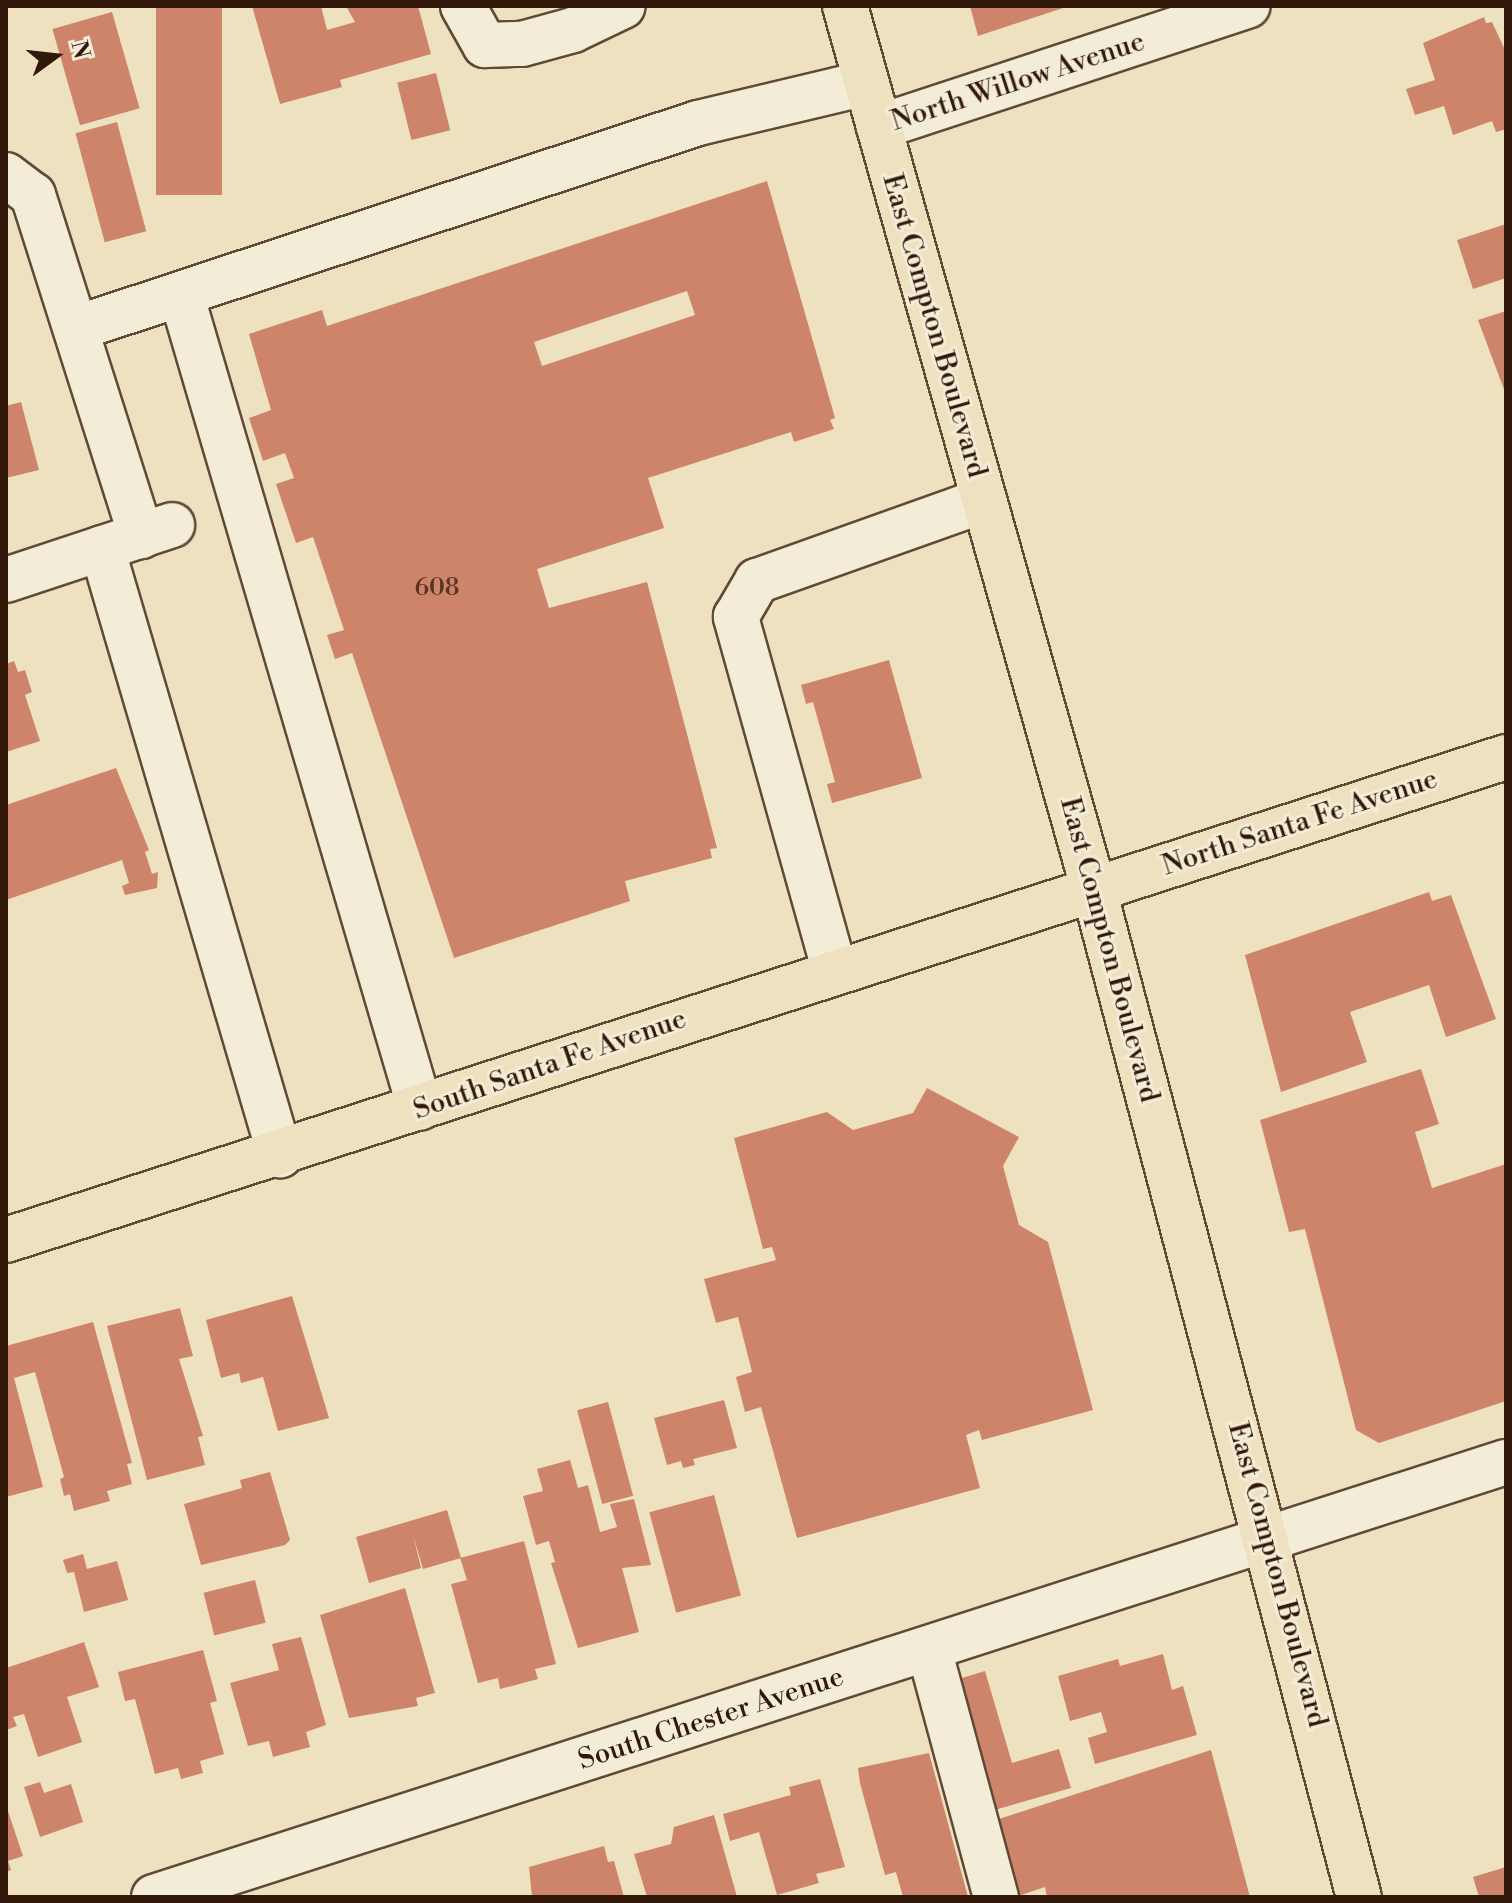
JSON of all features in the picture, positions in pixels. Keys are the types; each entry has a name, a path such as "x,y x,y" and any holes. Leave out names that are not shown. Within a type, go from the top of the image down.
{"main road":[{"name":"East Compton Boulevard","path":"845,6 1094,890 1269,1540 1359,1897"},
{"name":"North Santa Fe Avenue","path":"1094,890 1506,757"},
{"name":"South Santa Fe Avenue","path":"6,1240 280,1155 1094,890"}],"street":[{"path":"463,6 485,45 522,44 561,34 623,6"},
{"name":"North Willow Avenue","path":"879,127 1248,6"},
{"path":"77,328 698,123 866,83"},
{"path":"6,175 33,195 77,328 139,536 280,1155"},
{"path":"181,294 420,1108"},
{"path":"835,972 736,617 757,581 984,500"},
{"path":"6,580 139,536"},
{"name":"South Chester Avenue","path":"154,1897 1506,1462"},
{"path":"929,1649 996,1897"}],"building":[{"path":"156,6 222,6 222,195 156,195"},
{"path":"252,6 321,6 327,30 355,22 346,6 418,6 431,54 340,80 342,87 280,104"},
{"path":"970,6 1066,6 1066,7 978,36"},
{"path":"112,12 140,108 80,125 52,29"},
{"path":"1484,17 1486,23 1492,22 1506,52 1506,129 1496,132 1492,121 1453,135 1444,106 1415,115 1406,89 1435,80 1423,43"},
{"path":"436,73 450,130 411,140 397,83"},
{"path":"117,122 146,231 105,242 75,133"},
{"path":"767,181 835,418 830,420 834,429 794,442 791,432 648,478 664,528 537,569 549,608 647,582 717,848 710,849 712,858 625,881 630,901 454,958 352,653 335,659 327,635 344,630 313,537 296,543 276,484 294,478 285,453 263,461 249,418 271,410 249,334 322,310 327,326","holes":["687,291 695,315 542,366 534,342"]},
{"path":"1506,224 1506,278 1473,289 1457,240"},
{"path":"1506,311 1506,392 1505,392 1478,320"},
{"path":"21,402 39,470 6,478 6,406"},
{"path":"889,660 922,778 832,803 827,784 835,782 813,702 806,704 801,685"},
{"path":"14,661 18,672 25,670 32,692 25,695 40,741 6,752 6,664"},
{"path":"116,768 149,850 145,852 152,874 158,872 157,888 125,895 122,886 129,883 122,860 6,900 6,805"},
{"path":"1429,892 1432,901 1451,895 1496,1019 1446,1037 1429,985 1350,1012 1367,1062 1281,1092 1245,955"},
{"path":"1421,1069 1439,1124 1415,1132 1432,1188 1506,1164 1506,1401 1379,1443 1356,1430 1305,1229 1289,1232 1260,1120"},
{"path":"927,1088 1019,1137 1003,1166 1019,1225 1048,1242 1093,1410 982,1440 979,1430 966,1435 980,1488 797,1538 761,1407 745,1412 736,1377 752,1372 738,1317 716,1323 704,1279 776,1260 772,1247 763,1249 734,1138 827,1112 853,1130 913,1113"},
{"path":"292,1296 329,1418 278,1431 263,1377 241,1383 239,1373 221,1378 206,1320"},
{"path":"180,1308 193,1356 179,1359 203,1436 198,1437 205,1465 147,1480 107,1326"},
{"path":"93,1322 132,1463 127,1464 132,1484 107,1491 110,1501 74,1511 70,1494 64,1496 60,1479 64,1477 35,1372 14,1378 43,1487 6,1497 6,1346"},
{"path":"724,1400 737,1448 693,1459 695,1465 683,1468 681,1461 667,1465 654,1418"},
{"path":"608,1402 633,1496 602,1504 577,1410"},
{"path":"570,1460 578,1488 588,1485 600,1532 617,1527 610,1504 634,1499 651,1565 622,1568 639,1632 578,1648 551,1563 555,1562 549,1541 536,1545 523,1496 543,1491 537,1469"},
{"path":"270,1472 290,1540 285,1545 201,1565 184,1504 242,1488 240,1480"},
{"path":"714,1495 741,1595 676,1613 649,1512"},
{"path":"447,1510 461,1558 423,1569 413,1535 421,1568 369,1583 356,1537"},
{"path":"524,1541 556,1664 535,1669 538,1679 500,1689 498,1678 478,1683 451,1584 467,1580 460,1558"},
{"path":"83,1554 87,1569 117,1561 128,1600 84,1612 74,1572 67,1573 63,1560"},
{"path":"255,1580 266,1623 214,1636 204,1593"},
{"path":"405,1588 435,1693 416,1698 418,1706 349,1718 320,1615"},
{"path":"301,1637 326,1725 306,1732 310,1747 273,1757 269,1741 248,1746 230,1683 279,1670 272,1644"},
{"path":"84,1642 99,1687 67,1697 82,1742 38,1757 24,1714 13,1717 17,1726 6,1730 6,1668"},
{"path":"203,1650 217,1701 210,1703 224,1754 200,1761 203,1773 181,1779 178,1768 155,1774 135,1699 125,1701 118,1672"},
{"path":"1163,1654 1172,1690 1183,1686 1197,1735 1095,1764 1088,1738 1107,1732 1101,1712 1070,1721 1058,1676 1118,1659 1120,1666"},
{"path":"985,1671 1012,1763 1059,1749 1071,1788 991,1811 952,1681"},
{"path":"1211,1750 1250,1897 1047,1897 1045,1887 1018,1896 993,1821"},
{"path":"929,1753 968,1897 903,1897 896,1872 885,1875 860,1783 858,1768"},
{"path":"820,1779 845,1867 816,1874 819,1883 777,1895 759,1832 730,1841 723,1814 791,1795 789,1787"},
{"path":"40,1782 44,1793 71,1784 83,1822 40,1837 24,1787"},
{"path":"6,1805 23,1856 8,1861 11,1870 6,1872"},
{"path":"714,1815 737,1897 647,1897 634,1854 671,1844 674,1827"},
{"path":"604,1846 608,1862 614,1861 624,1897 532,1897 529,1867"},
{"path":"1506,1867 1506,1897 1479,1897 1473,1877"}]}
